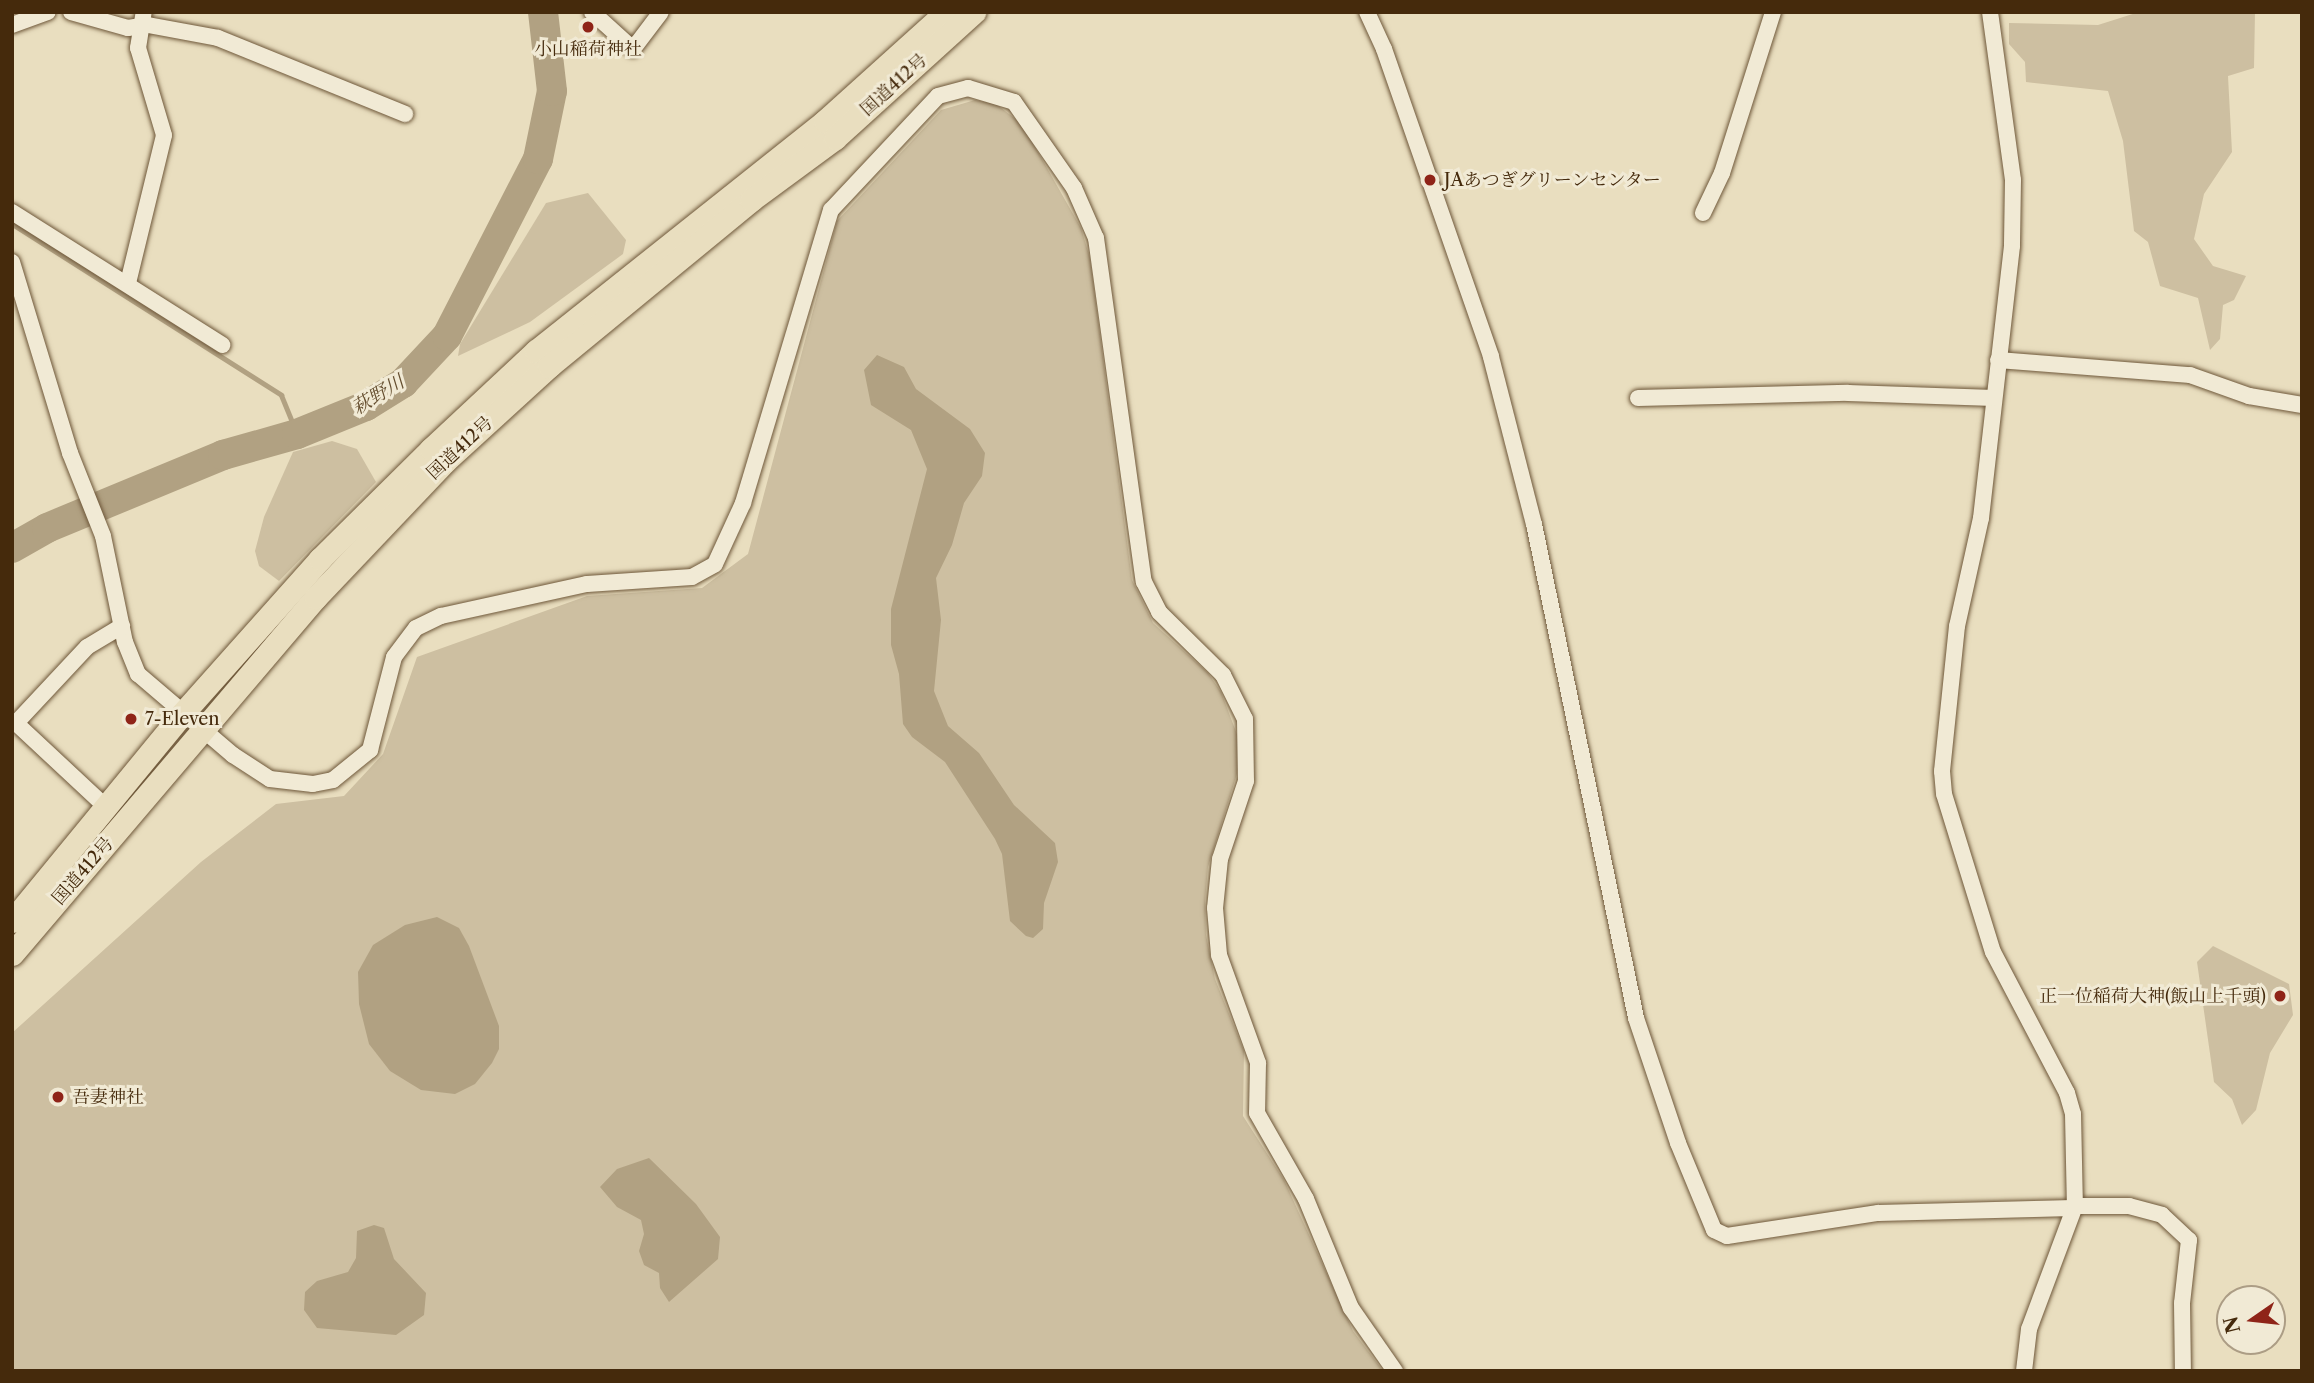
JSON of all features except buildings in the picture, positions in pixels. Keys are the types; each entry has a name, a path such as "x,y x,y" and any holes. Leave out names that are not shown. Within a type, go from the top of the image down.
{"highway":[{"name":"国道412号","path":"12,921 182,714 320,559 526,360 825,121 946,12"},
{"name":"国道412号","path":"12,954 369,537 444,462 549,366 751,200 835,138 974,12"}],"street":[{"path":"12,25 48,12"},
{"path":"71,12 142,20 218,38 405,114"},
{"path":"592,12 633,49 661,12"},
{"path":"1367,12 1384,49 1491,357 1534,524 1636,1018 1678,1143 1714,1230 1727,1236 1878,1213 2129,1206 2162,1215 2189,1240 2182,1303 2183,1371"},
{"path":"1703,214 1722,173 1773,12"},
{"path":"1990,12 2012,180 2012,246 1981,518 1969,554 1949,691 1944,794 1993,952 2067,1093 2073,1114 2074,1207 2029,1329 2024,1371"},
{"path":"128,283 164,135 138,48 142,20"},
{"path":"12,262 84,491 103,536 122,626 138,674 202,733 270,779 297,785 333,779 370,750 394,657 416,628 441,616 587,584 692,577 707,571 726,544 743,503 831,210 938,96 975,89 999,94 1020,107 1074,188 1096,238 1144,582 1160,612 1223,675 1236,695 1247,728 1246,781 1220,859 1215,908 1219,955 1258,1063 1257,1113 1306,1199 1351,1308 1395,1371"},
{"path":"12,212 222,345"},
{"path":"1998,360 2190,375 2249,396 2302,405"},
{"path":"1638,398 1849,393 1994,398"},
{"path":"107,808 16,723 87,647 122,626"}],"shaded area":[{"path":"2139,12 2255,12 2254,68 2228,76 2232,152 2204,194 2194,239 2213,266 2246,276 2234,300 2223,305 2220,339 2210,350 2198,298 2160,286 2148,242 2134,231 2123,141 2108,91 2026,82 2025,62 2009,44 2009,23 2098,25"},
{"path":"975,100 996,104 1022,124 1081,228 1090,258 1132,580 1153,623 1208,673 1221,692 1238,737 1240,764 1208,867 1205,901 1206,935 1215,979 1244,1051 1243,1116 1284,1180 1353,1331 1383,1371 12,1371 12,1033 201,862 276,804 344,796 383,754 417,657 587,596 702,588 748,554 837,221 941,110"},
{"path":"588,193 626,240 623,254 530,322 458,356 460,344 546,203"},
{"path":"877,355 904,367 916,389 970,429 985,453 982,476 964,503 952,545 936,578 941,620 934,691 948,726 979,753 1014,805 1055,843 1058,862 1044,903 1043,929 1033,938 1026,936 1010,921 1002,854 995,839 945,762 912,737 903,724 899,674 891,645 891,609 927,469 911,430 871,405 864,370"},
{"path":"332,441 357,449 376,482 279,581 259,566 255,551 264,517 293,452"},
{"path":"437,917 459,928 469,946 499,1026 499,1049 492,1063 475,1084 455,1094 421,1090 390,1071 369,1044 359,1004 358,972 373,945 405,925"},
{"path":"2213,946 2289,984 2293,1015 2270,1053 2256,1110 2242,1125 2232,1099 2214,1082 2197,962"},
{"path":"649,1158 696,1204 720,1237 718,1259 669,1302 660,1288 659,1273 644,1265 639,1251 644,1234 641,1220 617,1207 600,1187 617,1169"},
{"path":"374,1225 384,1228 394,1259 426,1293 424,1315 396,1335 317,1328 304,1310 305,1292 317,1281 348,1272 356,1258 357,1231"}],"waterway":[{"name":"萩野川","path":"12,548 47,528 223,455 297,434 366,406 403,383 447,336 538,159 552,91 543,12"},
{"path":"12,224 281,395 297,434"}],"place":[{"name":"小山稲荷神社","path":"588,27"},
{"name":"JAあつぎグリーンセンター","path":"1430,180"},
{"name":"7-Eleven","path":"131,719"},
{"name":"正一位稲荷大神(飯山上千頭)","path":"2280,996"},
{"name":"吾妻神社","path":"58,1097"}]}
